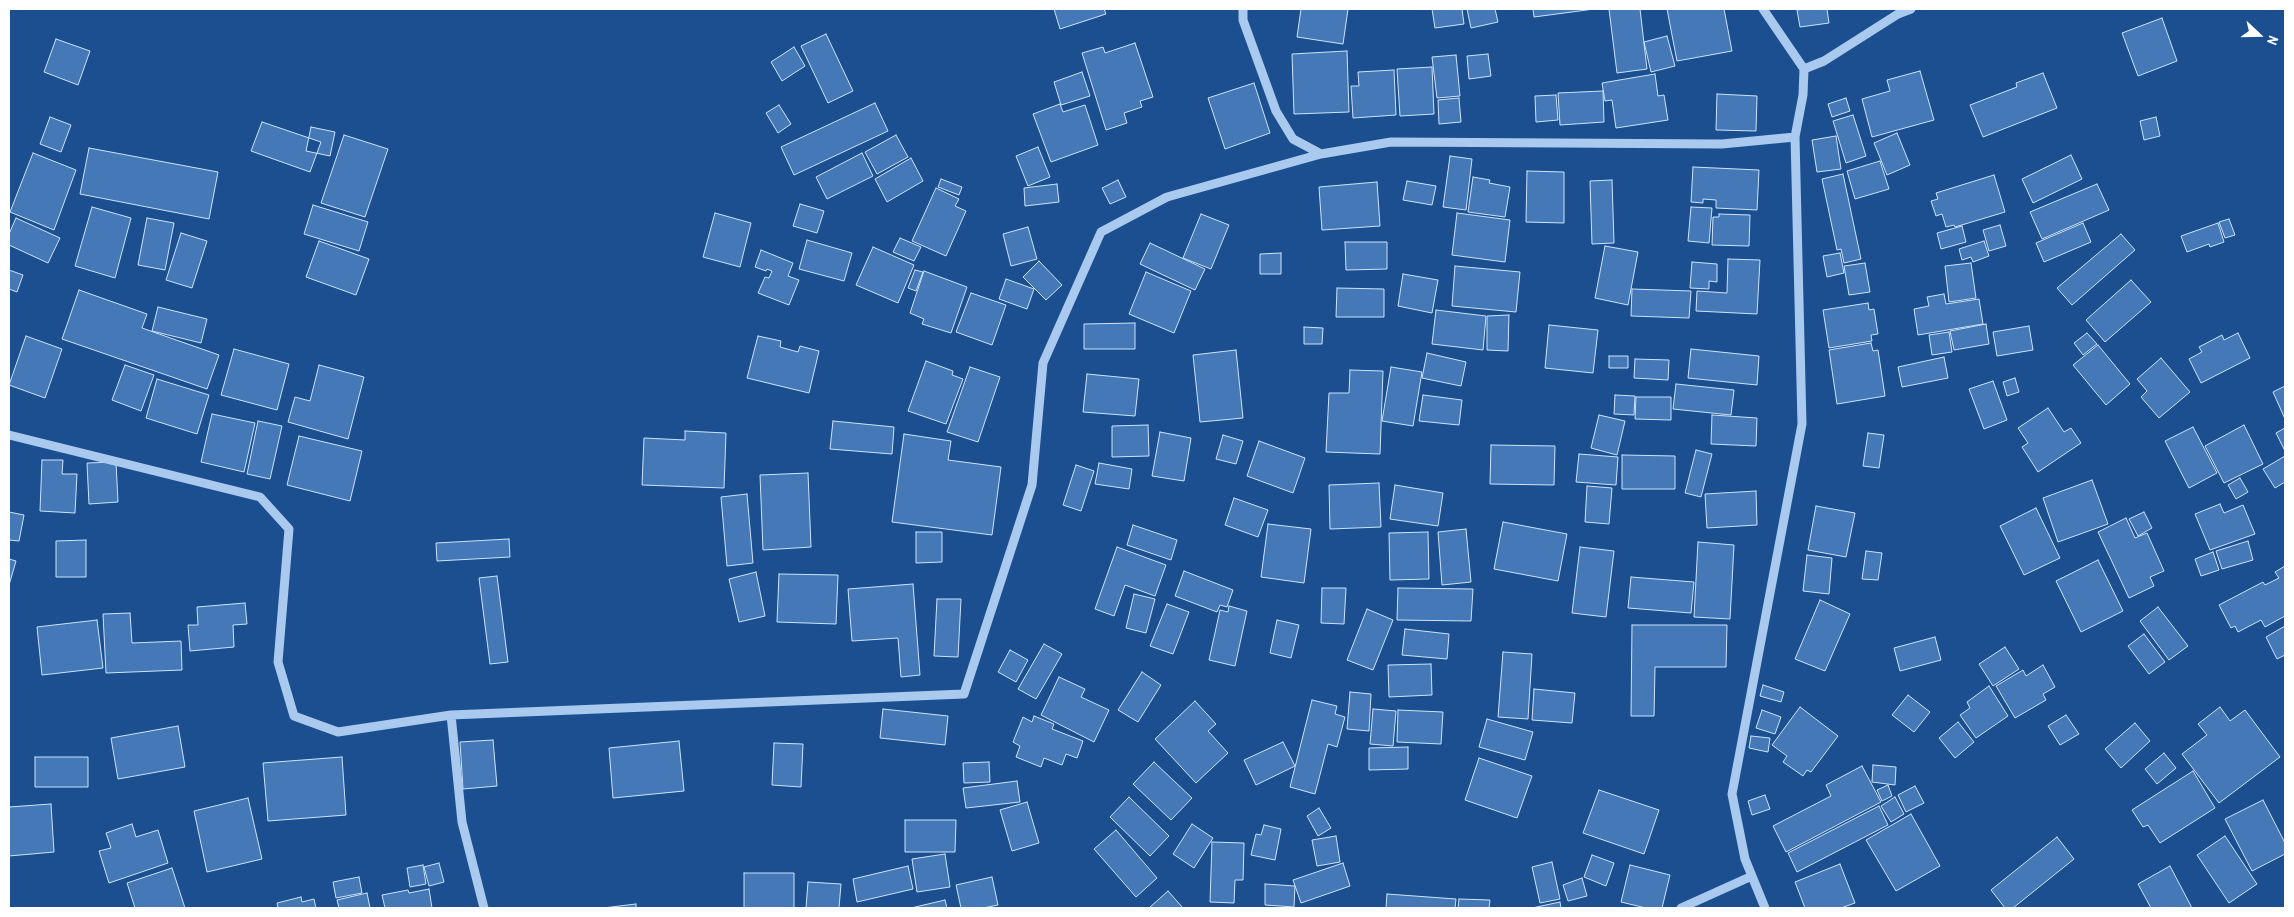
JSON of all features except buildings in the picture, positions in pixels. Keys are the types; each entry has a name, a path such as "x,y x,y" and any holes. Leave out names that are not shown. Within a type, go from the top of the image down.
{"street":[{"path":"1243,9 1243,20 1276,111 1293,139 1321,154"},
{"path":"1763,9 1804,69 1803,95 1795,137 1802,424 1732,794 1745,859 1765,908"},
{"path":"1804,69 1824,61 1898,14 1911,9"},
{"path":"9,435 260,497 289,529 278,662 294,716 338,732 451,715 964,694 1032,485 1043,363 1101,232 1167,197 1321,154 1391,142 1722,144 1795,137"},
{"path":"451,715 462,822 484,908"},
{"path":"1681,908 1752,876"}]}
